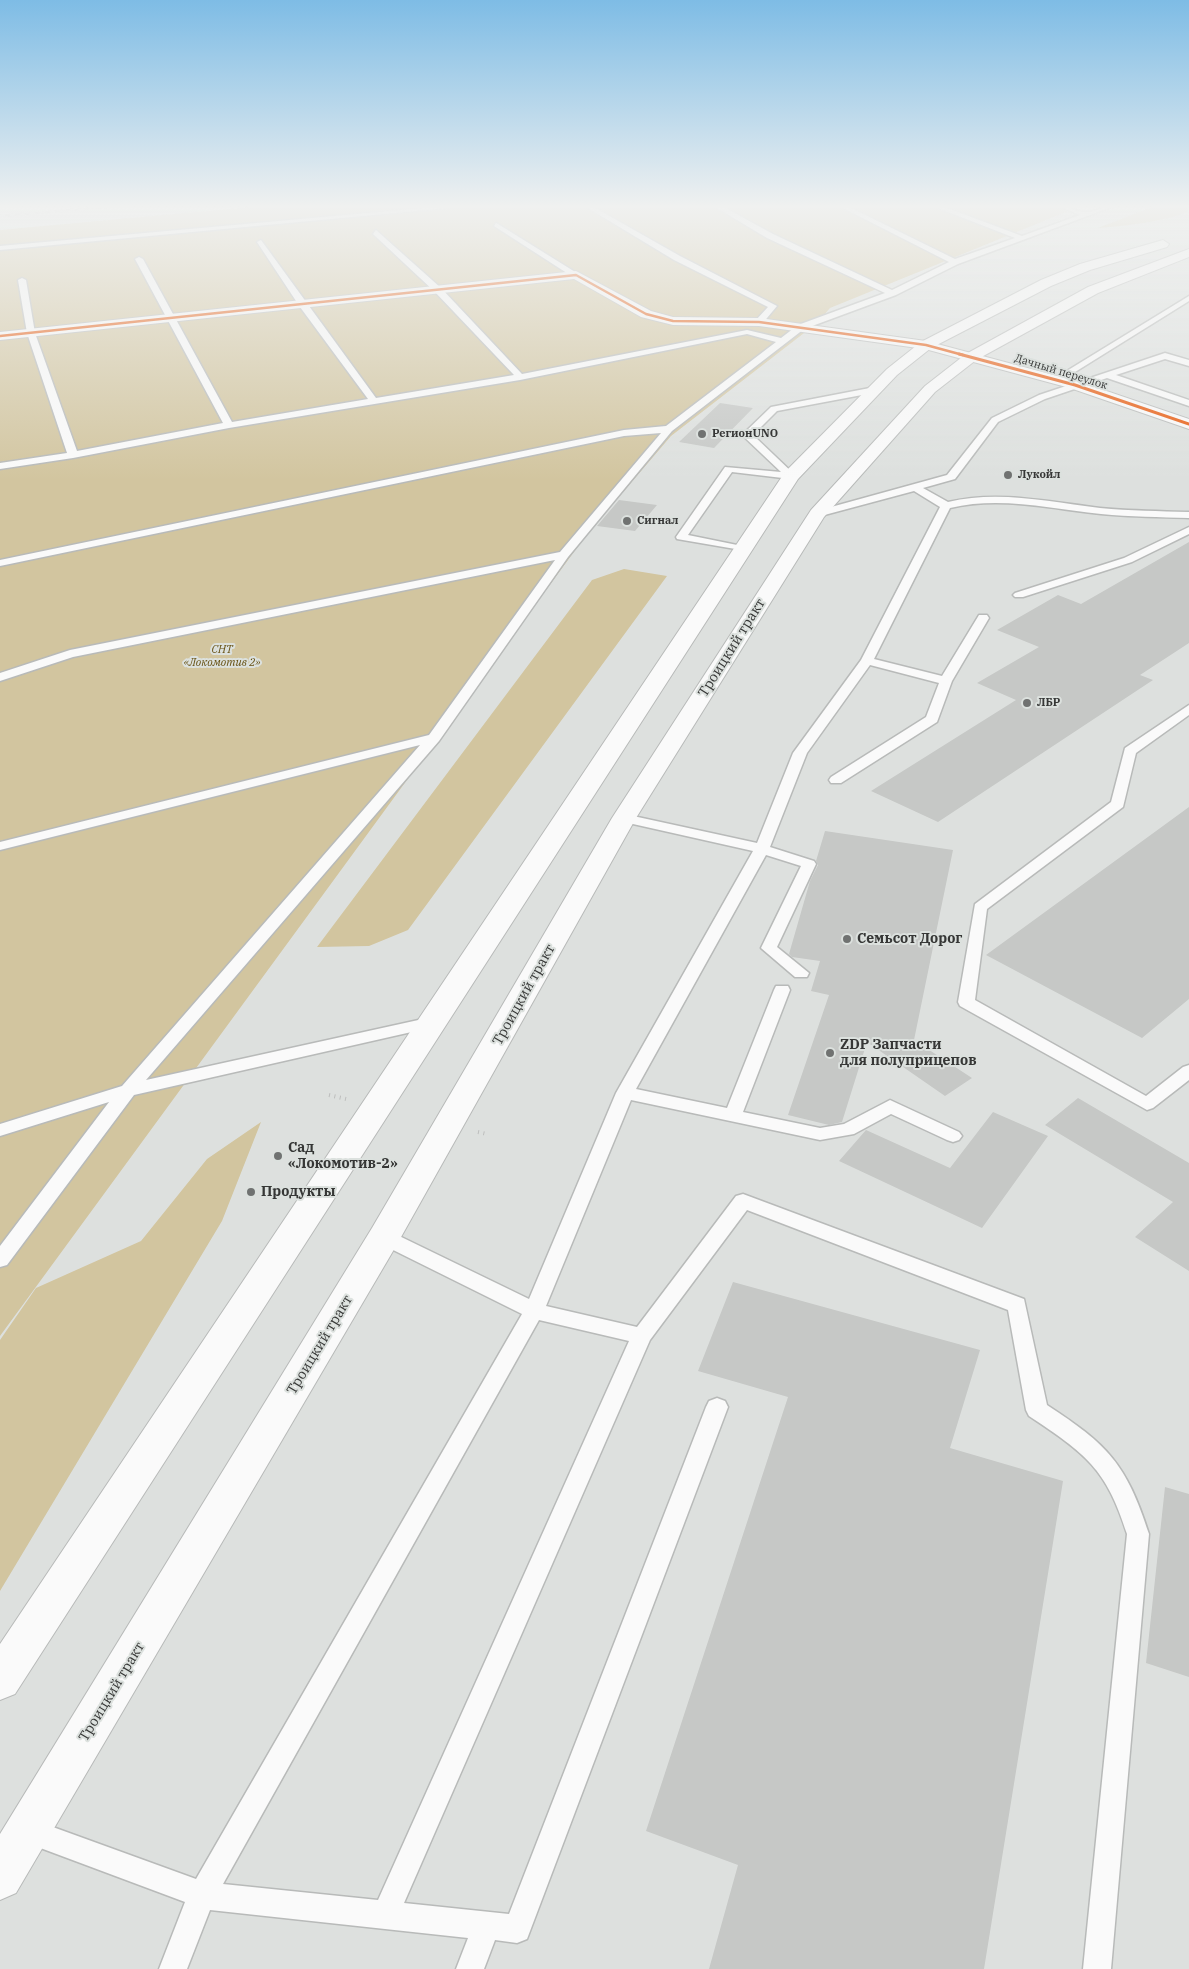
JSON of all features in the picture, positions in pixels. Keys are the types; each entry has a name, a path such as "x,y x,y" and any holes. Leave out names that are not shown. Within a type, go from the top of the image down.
{"main road":[{"path":"0,336 380,297"},
{"name":"Дачный переулок","path":"615,297 646,314 658,318 686,322 759,322 926,344 1075,385 1189,424"},
{"path":"0,1680 791,476 892,372 926,344 1020,297"},
{"name":"Троицкий тракт","path":"0,1878 384,1237 624,818 817,514 930,389 971,357 1080,297"}],"lane":[{"path":"25,297 31,333 73,455"},
{"path":"160,297 229,425"},
{"path":"297,297 374,401"},
{"path":"444,297 520,377"},
{"path":"755,297 773,306 759,322"},
{"path":"0,1260 128,1090 434,738 564,554 669,429 801,327 882,297"},
{"path":"1056,380 1189,298"},
{"path":"0,466 73,455 229,425 520,377 747,332 783,342"},
{"path":"817,514 951,477 995,420 1042,397 1164,356 1189,363"},
{"path":"1106,375 1189,403"},
{"path":"791,476 747,435 774,409 875,390"},
{"path":"0,563 624,433 669,429"},
{"path":"744,549 681,537 729,469 791,476"},
{"path":"915,487 946,506"},
{"path":"173,1969 202,1895 534,1311 625,1093 762,849 800,753 867,661 946,506 966,499 996,499 1103,512 1189,515"},
{"path":"1019,595 1128,560 1189,530"},
{"path":"0,677 70,654 297,610 564,554"},
{"path":"836,780 932,719 946,681 983,618"},
{"path":"867,661 946,681"},
{"path":"1189,709 1130,751 1118,804 980,907 966,1002 1147,1104 1189,1071"},
{"path":"0,846 434,738"},
{"path":"624,818 762,849 809,864 770,948 801,973"},
{"path":"733,1115 782,990"},
{"path":"0,1130 128,1090 432,1022"},
{"path":"625,1093 820,1134 848,1130 890,1106 953,1136"},
{"path":"385,1915 642,1336 743,1201 1017,1305 1037,1410 1072,1433 1110,1469 1128,1502 1138,1534 1097,1969"},
{"path":"384,1237 534,1311 642,1336"},
{"path":"28,1831 202,1895 517,1929 717,1407"},
{"path":"470,1969 487,1926"}],"green space":[{"name":"СНТ «Локомотив 2»","path":"0,297 857,297 830,308 817,323 671,436 587,534 0,1336"},
{"path":"624,569 667,576 408,930 369,946 317,947 592,580"},
{"path":"261,1122 222,1221 0,1591 0,1340 36,1288 141,1241 207,1159"}],"building":[{"path":"720,403 753,408 714,448 679,442"},
{"path":"619,500 657,505 635,531 597,526"},
{"path":"1189,542 1189,643 1140,675 1153,680 938,822 871,791 1016,700 977,683 1039,647 997,630 1058,595 1081,604"},
{"path":"1189,807 1189,999 1142,1038 986,955"},
{"path":"825,831 953,850 914,1040 972,1078 945,1096 867,1042 842,1122 829,1125 788,1115 829,995 811,991 820,961 792,957 789,954 810,881 818,865 816,861"},
{"path":"1078,1098 1189,1163 1189,1271 1135,1237 1173,1202 1045,1125"},
{"path":"993,1112 1048,1136 982,1228 839,1161 866,1130 950,1168"},
{"path":"733,1282 980,1350 950,1448 1063,1481 984,1969 709,1969 738,1865 646,1831 788,1397 698,1371"},
{"path":"1165,1487 1189,1494 1189,1677 1146,1663"}],"cycle path":[{"path":"0,336 369,297"},
{"path":"615,297 646,314 673,321 759,322 926,345 1075,385 1189,424"}],"place":[{"name":"РегионUNO","path":"702,434"},
{"name":"Лукойл","path":"1008,475"},
{"name":"Сигнал","path":"627,521"},
{"name":"ЛБР","path":"1027,703"},
{"name":"Семьсот Дорог","path":"847,939"},
{"name":"ZDP Запчасти для полуприцепов","path":"830,1053"},
{"name":"Сад «Локомотив-2»","path":"278,1156"},
{"name":"Продукты","path":"251,1192"}]}
